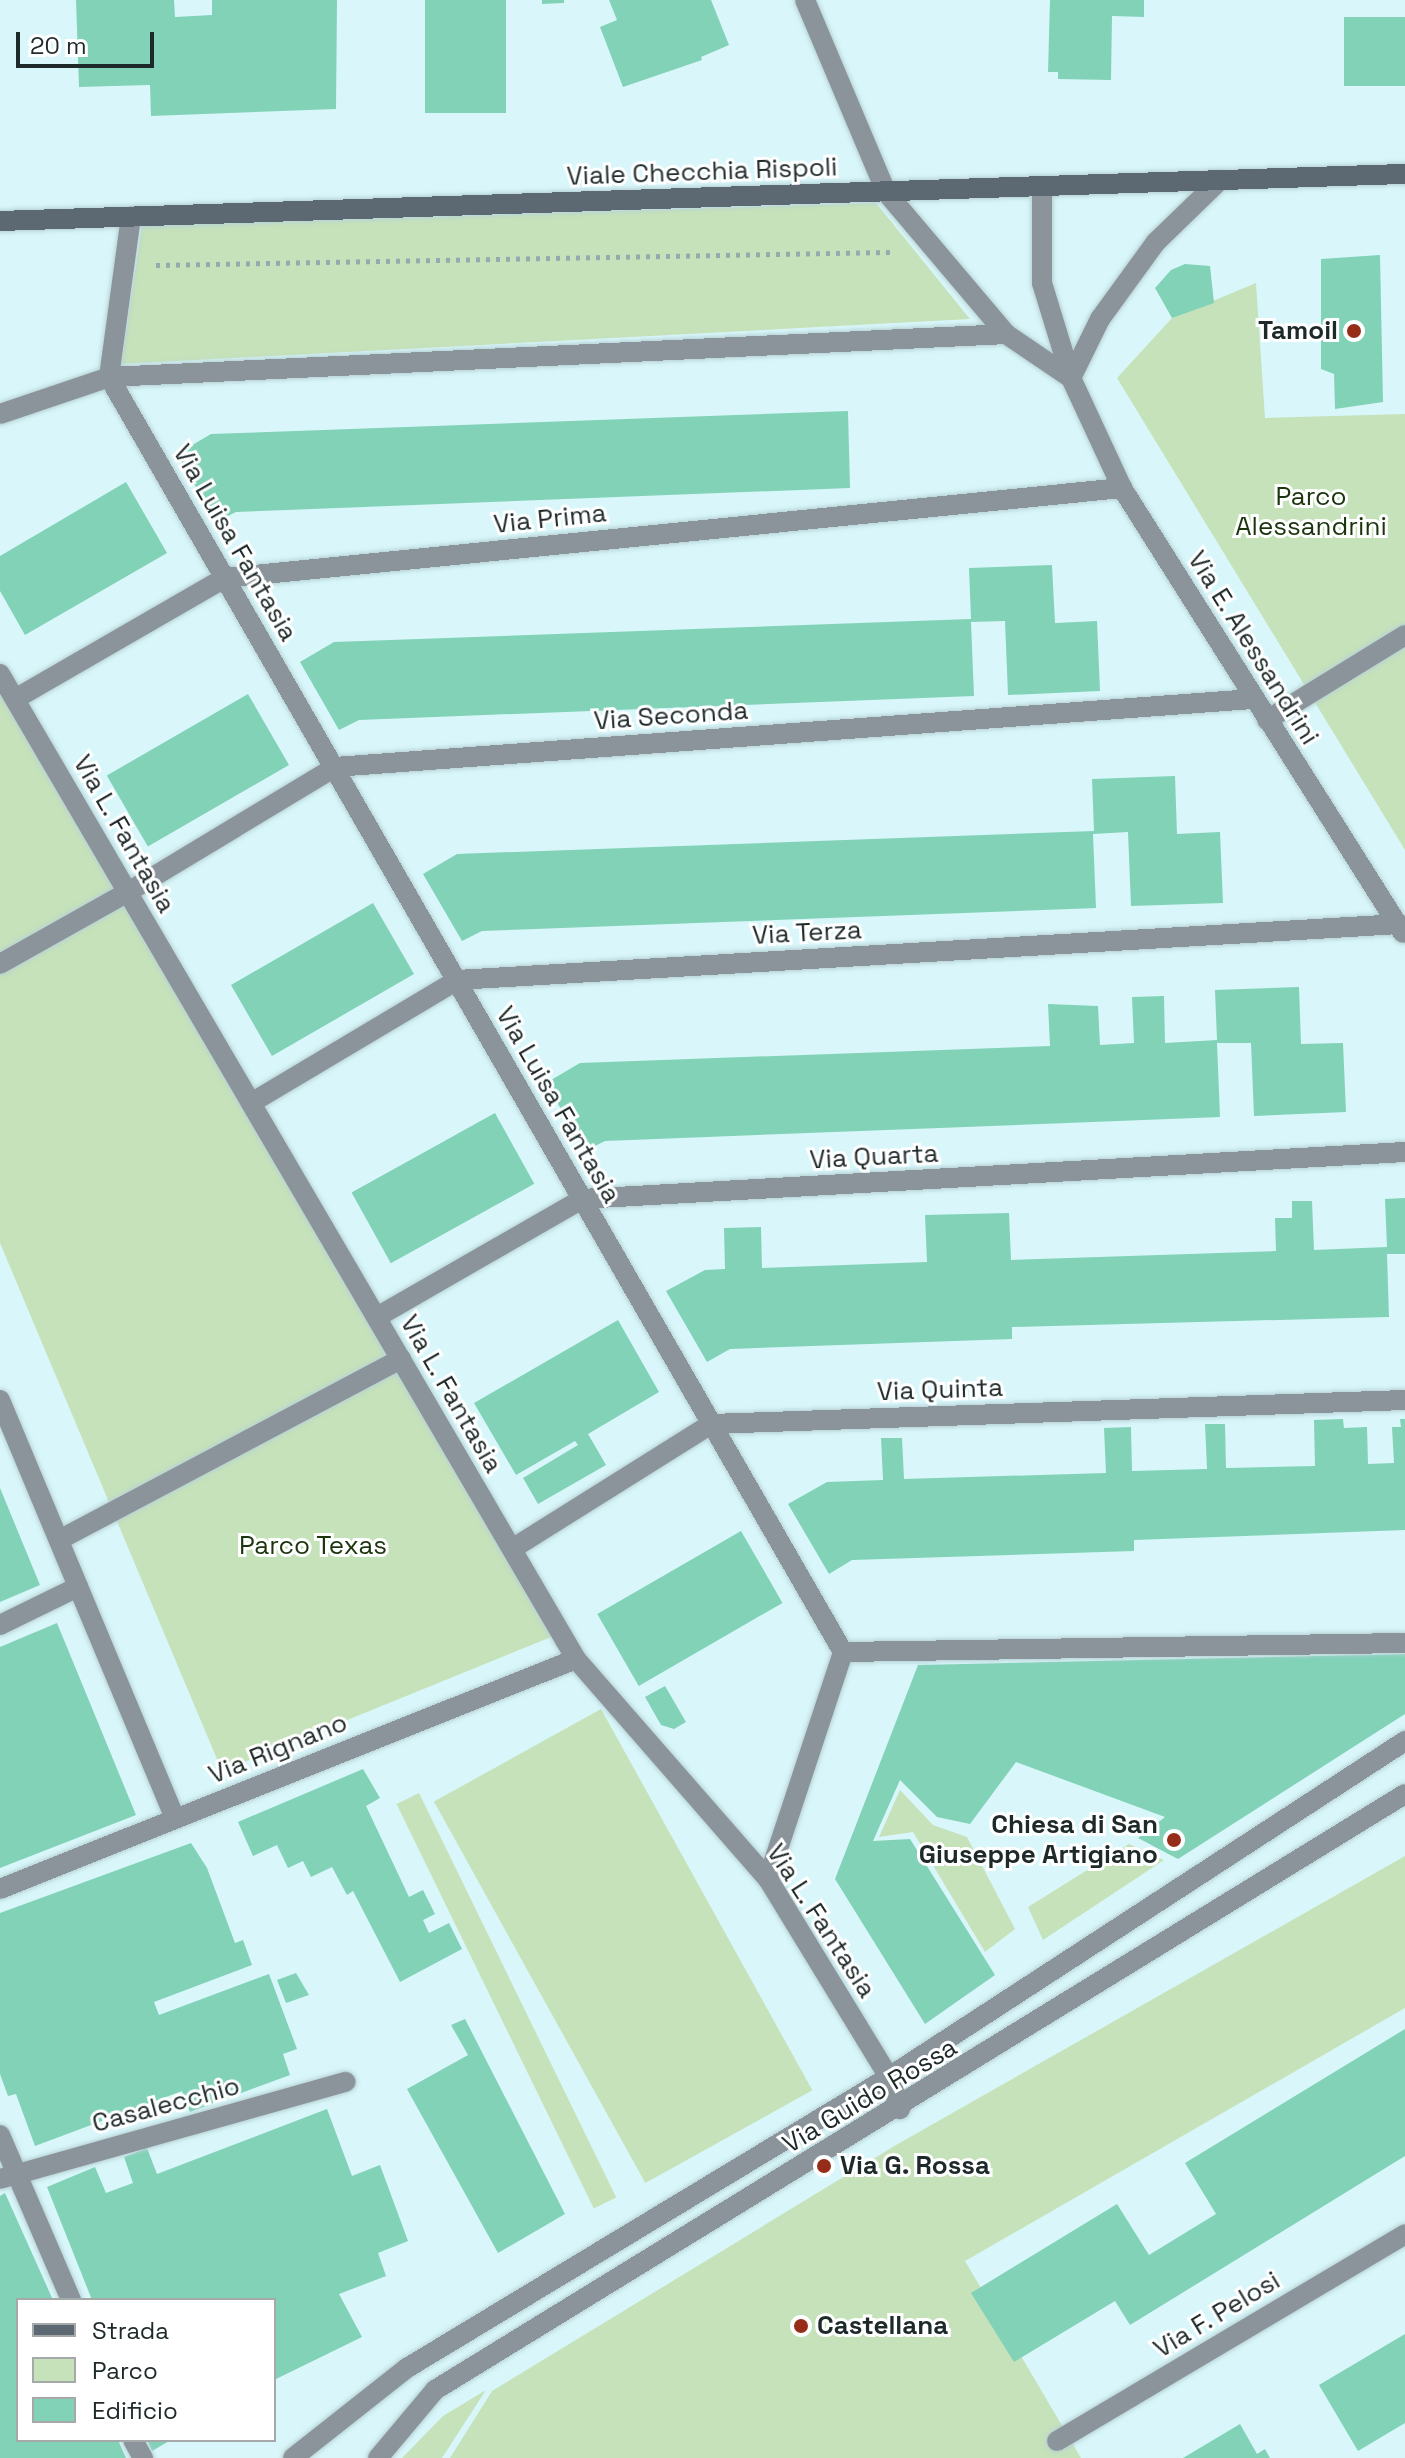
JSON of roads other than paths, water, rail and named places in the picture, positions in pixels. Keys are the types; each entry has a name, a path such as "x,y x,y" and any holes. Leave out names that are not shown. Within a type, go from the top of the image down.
{"main road":[{"name":"Viale Checchia Rispoli","path":"0,221 1405,174"}],"street":[{"path":"805,0 886,192 1006,334 1071,378 1100,319 1156,242 1220,180"},
{"name":"Via E. Alessandrini","path":"1042,186 1042,283 1071,378 1122,488 1252,699 1402,930"},
{"path":"109,377 131,217"},
{"path":"0,414 109,377 1006,334"},
{"name":"Via Luisa Fantasia","path":"109,377 843,1652"},
{"name":"Via Prima","path":"15,699 225,578 1122,488"},
{"path":"1267,720 1405,635"},
{"name":"Via L. Fantasia","path":"0,674 576,1659 768,1879 889,2077 900,2109"},
{"name":"Via Seconda","path":"0,964 128,892 335,767 1252,699"},
{"name":"Via Terza","path":"251,1103 457,980 1402,930"},
{"name":"Via Quarta","path":"377,1317 582,1199 1405,1152"},
{"path":"59,1540 401,1359"},
{"path":"0,1400 175,1818"},
{"name":"Via Quinta","path":"711,1424 1405,1400"},
{"path":"512,1549 711,1424"},
{"path":"0,1625 78,1587"},
{"path":"768,1879 843,1652 1405,1643"},
{"name":"Via Rignano","path":"0,1889 576,1659"},
{"path":"293,2458 407,2368 889,2077 1405,1741"},
{"name":"Via Guido Rossa","path":"378,2458 435,2390 900,2109 1405,1794"},
{"name":"Casalecchio","path":"8,2176 346,2082"},
{"path":"0,2135 8,2176 70,2298"},
{"name":"Via F. Pelosi","path":"1057,2441 1405,2234"}],"place":[{"name":"Tamoil","path":"1354,331"},
{"name":"Chiesa di San Giuseppe Artigiano","path":"1174,1840"},
{"name":"Via G. Rossa","path":"824,2166"},
{"name":"Castellana","path":"801,2326"}],"park label":[{"name":"Parco Alessandrini","path":"1311,512"},
{"name":"Parco Texas","path":"313,1546"}]}
